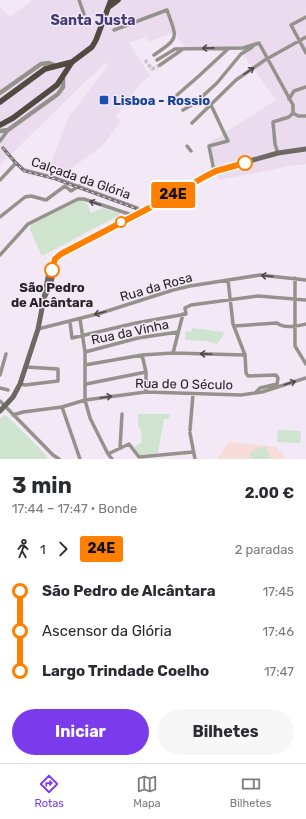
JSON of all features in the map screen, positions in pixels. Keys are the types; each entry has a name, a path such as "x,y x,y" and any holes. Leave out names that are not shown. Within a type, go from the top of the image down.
{"main road":[{"path":"0,102 45,69 72,62 90,50 96,40 111,0"},
{"path":"109,8 118,0"},
{"path":"0,125 13,118 57,85 63,78 72,62"},
{"path":"56,66 63,78"},
{"path":"0,411 16,393 20,384 38,330 45,296 52,285 56,256 105,229 150,207 214,171 278,153 306,149"}],"street":[{"path":"79,0 84,14"},
{"path":"114,30 167,10 175,36 171,44 154,55"},
{"path":"306,17 290,25 306,53"},
{"path":"192,123 236,80 268,58 306,37"},
{"path":"183,110 195,103 217,83 241,54 259,42 293,105 293,113"},
{"path":"157,60 174,49 243,48 254,45"},
{"path":"160,64 184,48"},
{"path":"177,95 229,48"},
{"path":"0,93 41,64 49,63 56,66"},
{"path":"0,141 8,130 61,91 63,87 63,78"},
{"path":"289,98 294,91 306,86"},
{"path":"211,105 228,141 208,146 214,171"},
{"path":"293,113 298,116 306,116"},
{"path":"278,153 275,144 273,122 293,113"},
{"path":"0,131 8,130"},
{"path":"187,146 191,151"},
{"name":"Calçada da Glória","path":"3,148 24,170 79,186 137,208"},
{"path":"0,180 16,163"},
{"path":"0,217 25,197 31,196 46,200 65,186 71,191 79,186"},
{"path":"0,255 28,224 80,198 132,215"},
{"name":"Rua da Rosa","path":"38,330 132,304 180,288 260,275 306,280"},
{"path":"295,278 295,346 306,364"},
{"path":"228,280 234,326 245,355 246,373 248,376 276,375 278,378 277,384 260,388 255,393"},
{"path":"173,353 185,308 191,305 258,296 306,300"},
{"path":"70,322 72,338 184,314"},
{"path":"80,318 85,352 85,400 90,418 112,459"},
{"path":"234,326 277,323 281,326 306,324"},
{"name":"Rua da Vinha","path":"85,352 138,338 178,332"},
{"path":"85,365 142,355 173,353 245,355"},
{"path":"0,375 6,354"},
{"path":"142,355 146,372 146,392"},
{"path":"20,384 25,385 58,381 58,369 26,367"},
{"path":"86,384 146,372"},
{"name":"Rua de O Século","path":"13,415 23,412 62,407 85,400 146,392 241,395 255,393 306,378"},
{"path":"0,388 8,390"},
{"path":"194,394 190,431 195,459"},
{"path":"0,401 52,457 59,459"},
{"path":"62,407 80,459"},
{"path":"120,448 122,414"},
{"path":"108,454 129,444 139,457 193,452"},
{"path":"171,454 172,459"}],"shaded area":[{"path":"32,0 306,0 306,164 218,180 209,143 276,100 239,49 187,50 174,32 148,42 147,36 129,43 150,76 141,83 116,116 121,121 103,145 61,176 49,168 68,118 108,65 107,62 0,165 0,7 10,17"},
{"path":"229,442 276,447 279,452 283,453 283,458 288,459 218,459"}],"green space":[{"path":"80,200 86,202 91,213 103,208 121,214 42,256 30,230 31,224"},
{"path":"192,328 223,332 224,334 217,344 206,341 185,340 186,331 192,332"},
{"path":"138,414 170,414 169,419 164,419 158,453 140,455 134,447 141,443 142,438 140,428 138,426"},
{"path":"4,415 8,417 46,455 47,459 0,459 0,419"},
{"path":"278,430 301,431 300,443 277,442"},
{"path":"265,446 271,459 251,459 249,453"}],"tunnel":[{"path":"145,60 152,69 160,65"}],"tram line":[{"path":"0,410 16,391 22,377 37,328 52,261 57,254 127,216 162,200 213,170 279,152 306,148"},
{"name":"24E","path":"52,270 55,259 61,254 216,171 245,163"}],"railway":[{"path":"3,148 24,171 55,179 137,209"}],"place":[{"name":"Lisboa - Rossio","path":"104,100"},
{"name":"São Pedro de Alcântara","path":"52,270"}],"district":[{"name":"Santa Justa","path":"93,20"}]}
